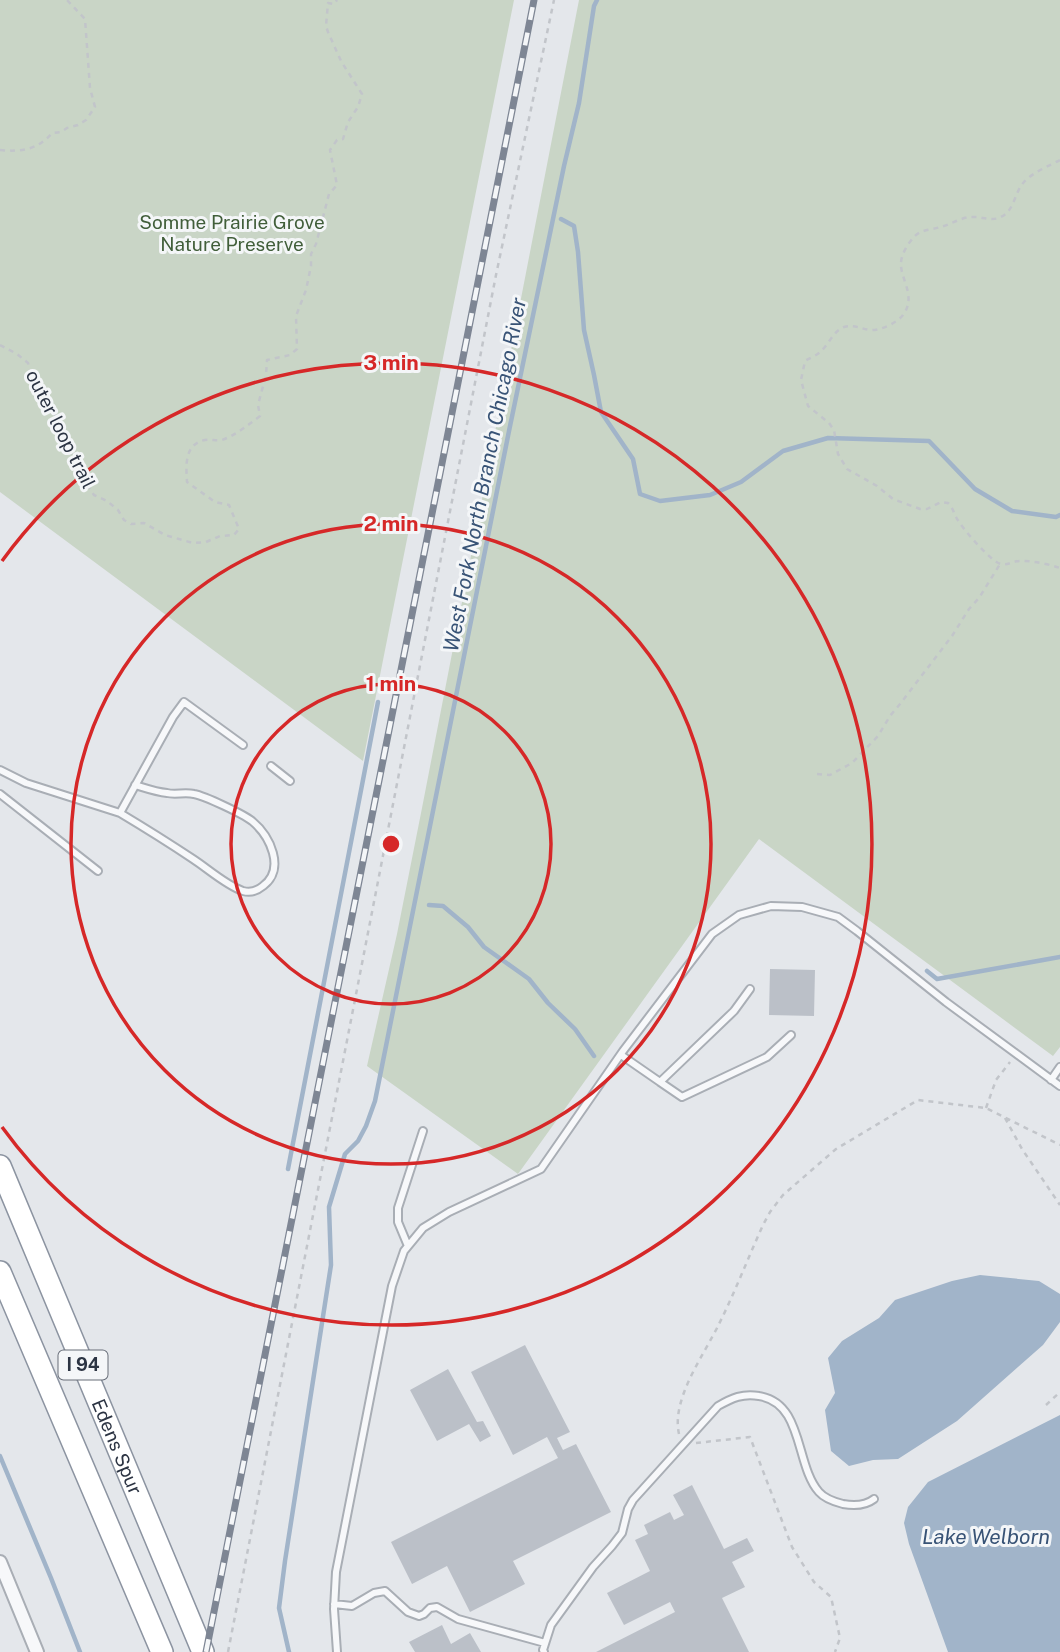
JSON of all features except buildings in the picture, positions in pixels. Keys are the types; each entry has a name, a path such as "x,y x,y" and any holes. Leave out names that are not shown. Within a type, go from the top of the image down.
{"highway":[{"name":"Edens Spur","path":"0,1166 203,1652"},
{"name":"Edens Spur","path":"0,1272 162,1652"}],"street":[{"path":"0,1562 37,1652"}],"lane":[{"path":"120,813 184,702 243,745"},
{"path":"271,766 290,781"},
{"path":"0,769 26,783 120,813 233,887 254,891 265,885 275,865 273,850 251,820 194,794 167,793 135,785"},
{"path":"0,794 98,871"},
{"path":"337,1652 334,1604 338,1559 391,1286 404,1251 423,1228 449,1212 541,1169 621,1055 712,934 739,915 771,906 802,907 838,917 946,1002 1060,1086"},
{"path":"660,1082 734,1012 750,989"},
{"path":"621,1055 682,1097 767,1057 791,1035"},
{"path":"1051,1080 1060,1067"},
{"path":"408,1246 398,1222 398,1208 423,1131"},
{"path":"544,1652 551,1625 593,1566 622,1533 628,1508 633,1500 718,1406 734,1397 749,1394 768,1397 780,1406 790,1419 812,1480 826,1498 845,1504 866,1505 874,1499"},
{"path":"334,1604 352,1606 385,1591 408,1612 419,1616 430,1608 437,1607 458,1619 545,1643"}],"path":[{"path":"0,150 22,152 37,145 52,133 78,125 86,120 95,107 90,88 85,19 66,0"},
{"name":"outer loop trail","path":"0,345 28,363 71,453 79,462 80,473 94,495 118,509 124,520 131,524 145,523 165,535 193,543 234,535 239,529 229,505 215,502 187,482 186,461 190,448 195,444 204,440 218,441 234,435 260,416 258,405 267,360 290,355 297,349 296,316 306,290 311,254 329,194 337,185 330,150 337,140 343,139 362,94 341,61 326,26 328,3 334,4 337,0"},
{"path":"228,1652 498,262 554,0"},
{"path":"1060,160 1026,180 1004,216 997,219 967,217 918,233 906,247 901,263 908,294 904,314 879,330 842,327 822,351 805,361 801,380 808,406 834,430 838,454 847,469 877,486 893,499 920,509 927,509 942,502 948,503 974,541 992,561 1000,564 1023,561 1060,568"},
{"path":"817,774 830,775 852,763 878,736 890,716 979,598 1000,564"},
{"path":"986,1108 996,1080 1017,1054"},
{"path":"835,1652 840,1637 831,1597 814,1582 792,1547 750,1437 698,1443 679,1437 677,1425 685,1388 719,1324 763,1225 783,1195 836,1149 918,1100 986,1108 1060,1145"},
{"path":"1005,1118 1022,1149 1060,1205"},
{"path":"1046,1405 1060,1392"}],"green space":[{"name":"Somme Prairie Grove Nature Preserve","path":"0,0 514,0 363,761 0,492"},
{"path":"579,0 1060,0 1060,1047 1053,1056 759,839 518,1174 367,1066 397,934"}],"water":[{"path":"980,1275 1039,1281 1060,1294 1060,1322 1043,1345 957,1421 898,1459 873,1460 849,1466 831,1451 825,1410 835,1393 828,1358 842,1341 879,1318 895,1300 952,1281"},
{"name":"Lake Welborn","path":"1060,1415 1060,1652 948,1652 909,1544 904,1523 908,1507 928,1482"}],"waterway":[{"name":"West Fork North Branch Chicago River","path":"289,1652 279,1608 331,1265 329,1207 345,1154 358,1141 375,1101 509,431 579,103 597,0"},
{"path":"561,219 574,226 584,330 601,412 633,459 640,494 660,501 710,495 741,482 783,451 828,438 929,441 975,489 1012,511 1056,517 1060,515"},
{"path":"288,1169 378,702"},
{"path":"429,905 443,906 468,927 484,947 529,979 548,1003 575,1029 594,1056"},
{"path":"927,971 937,979 1060,957"},
{"path":"0,1456 80,1652"}],"railway":[{"path":"206,1652 534,0"}]}
